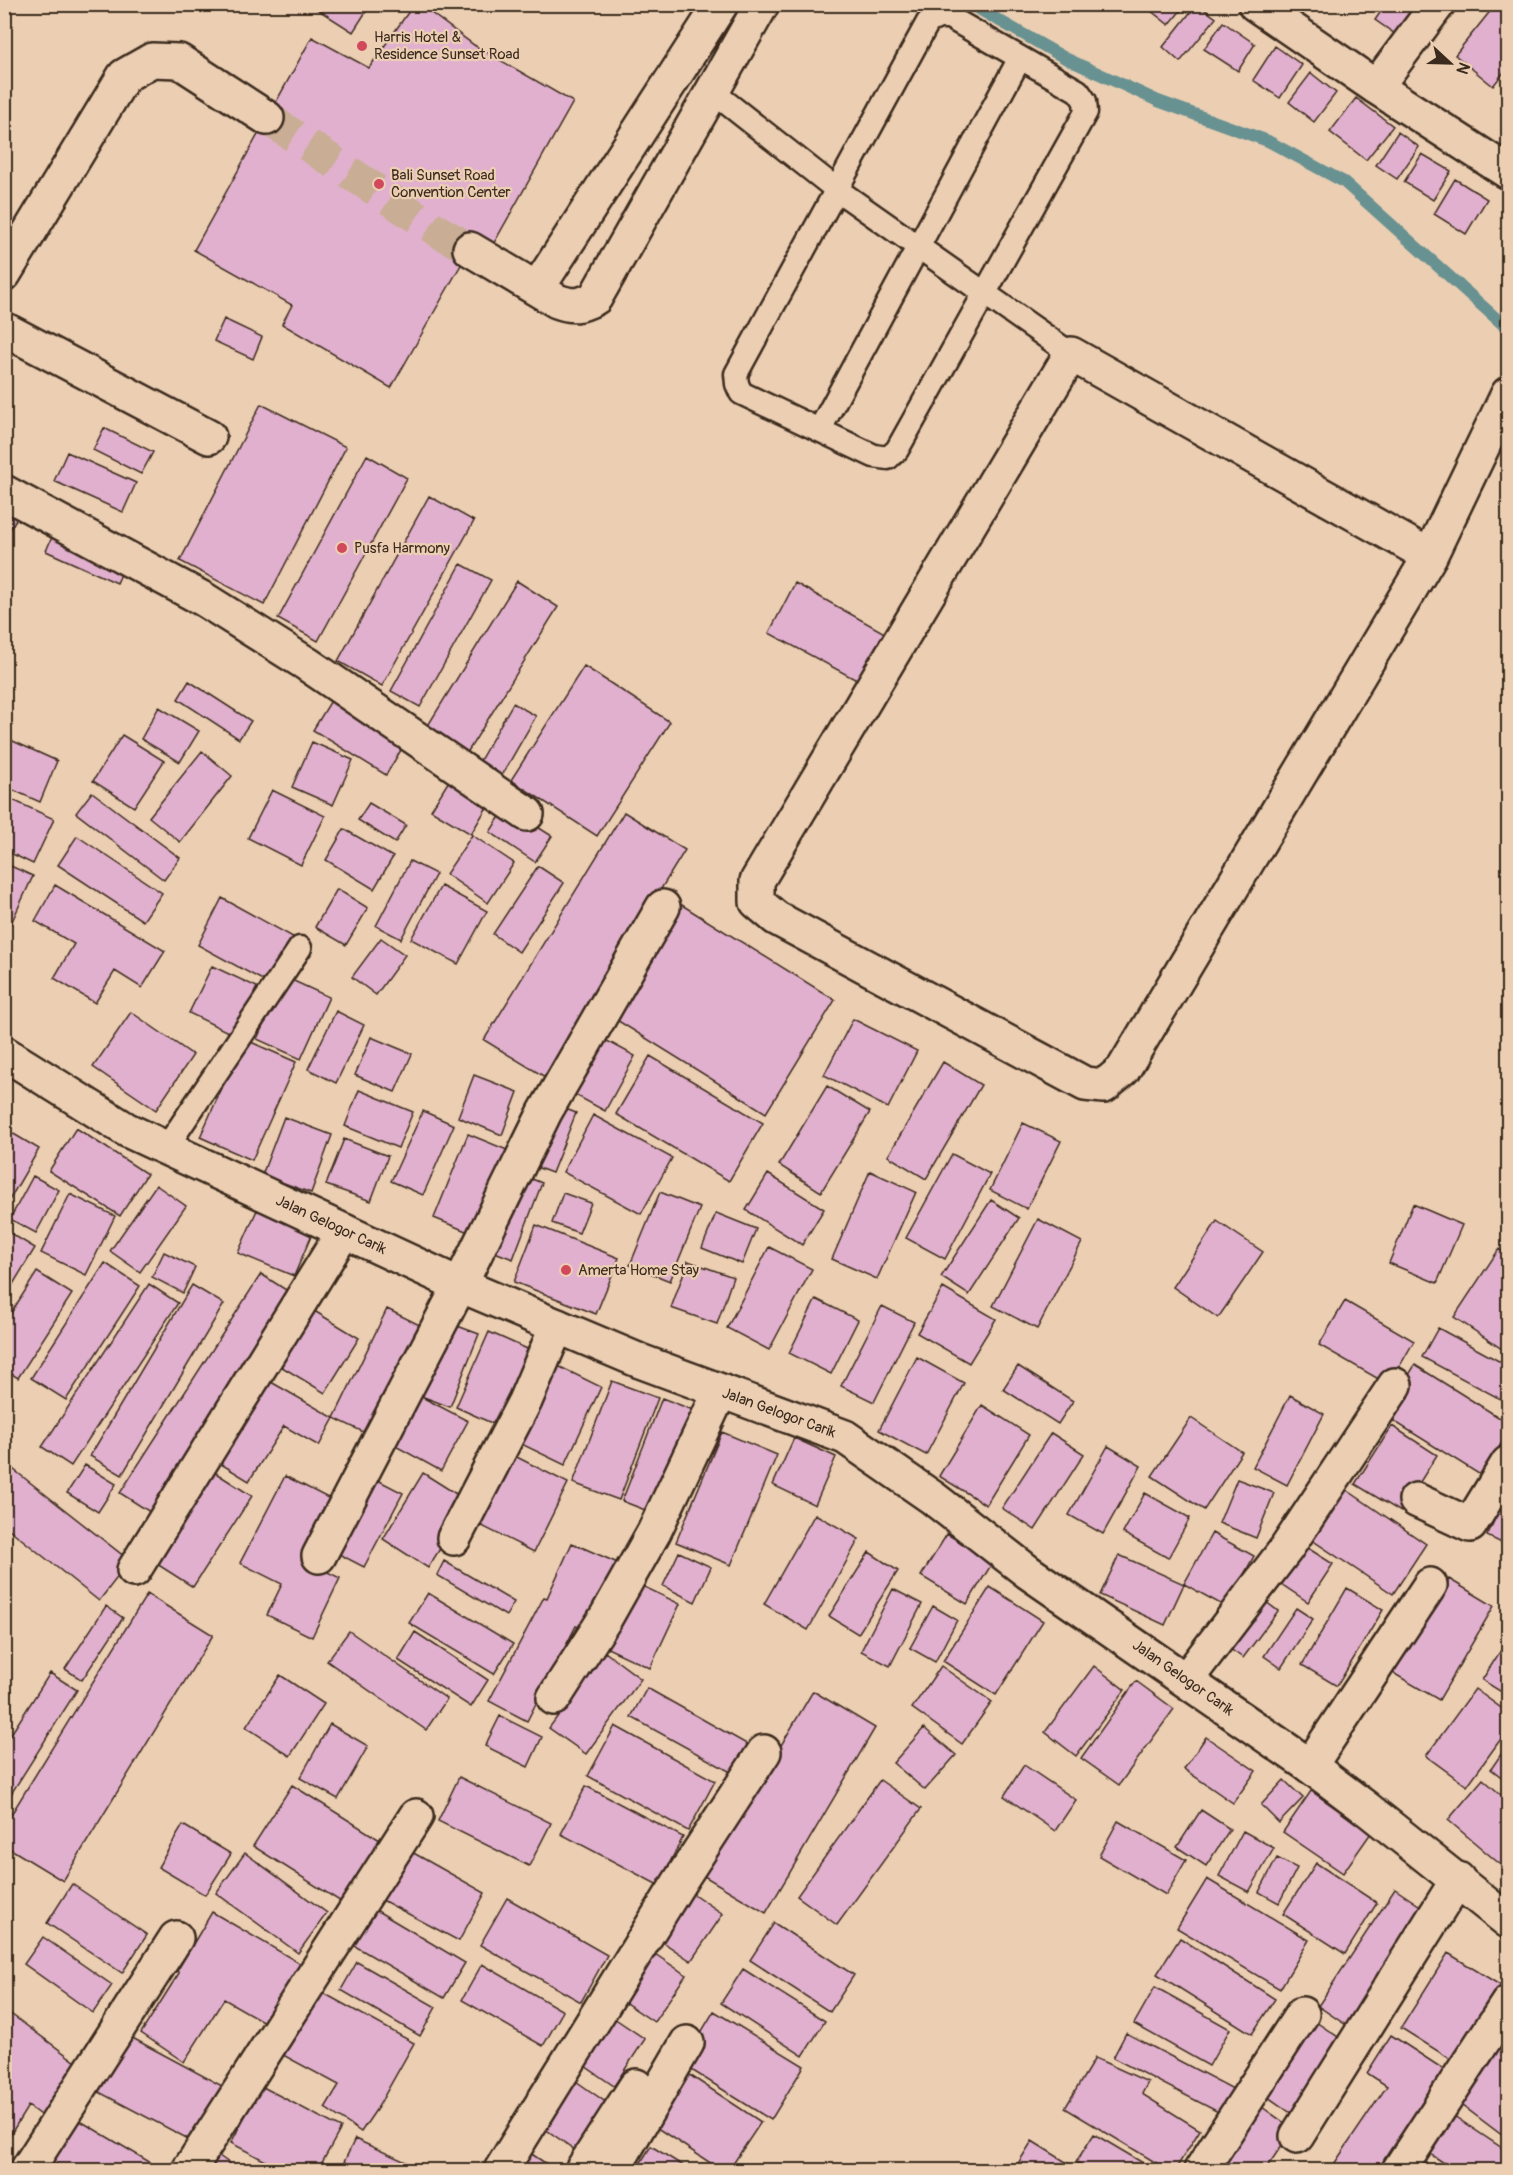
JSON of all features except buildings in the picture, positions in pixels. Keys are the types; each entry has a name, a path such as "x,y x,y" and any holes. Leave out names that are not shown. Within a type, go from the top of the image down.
{"street":[{"path":"537,290 721,4"},
{"path":"470,249 537,290 567,305 579,306 595,298 762,4"},
{"path":"1255,4 1377,87 1509,172"},
{"path":"1377,87 1438,4"},
{"path":"4,274 124,76 152,60 179,61 267,118"},
{"path":"4,329 209,437"},
{"path":"1430,556 1071,354 757,881 757,902 776,918 1085,1084 1104,1086 1123,1070 1430,556 1509,394"},
{"path":"4,492 214,605 307,664 527,814"},
{"path":"318,1556 460,1285 546,1112 663,907"},
{"name":"Jalan Gelogor Carik","path":"4,1053 127,1130 460,1285 720,1392 845,1437 933,1498 1028,1572 1310,1766 1509,1921"},
{"path":"134,1570 344,1231"},
{"path":"454,1538 525,1401 557,1326"},
{"path":"1186,1680 1286,1549 1395,1385"},
{"path":"554,1698 606,1617 654,1532 720,1392"},
{"path":"1416,1500 1470,1525 1509,1462"},
{"path":"1310,1766 1430,1585"},
{"path":"501,2170 680,1881 764,1752"},
{"path":"189,2170 416,1816"},
{"path":"1297,2136 1458,1879"},
{"path":"27,2170 176,1938"},
{"path":"1399,2170 1509,2003"},
{"path":"1201,2170 1302,2014"},
{"path":"613,2170 687,2043"},
{"path":"582,2170 636,2086"}],"lane":[{"path":"939,17 950,17 1078,91 1085,101 1086,112 897,450 888,458 874,456 741,393 737,384 736,374 836,189 928,22 939,17"},
{"path":"820,429 1020,58"},
{"path":"713,92 836,189 1071,354"},
{"path":"166,1148 300,948"}],"waterway":[{"path":"970,4 1065,58 1158,101 1268,141 1344,182 1508,329"}],"tunnel":[{"path":"267,118 441,233 470,249"}],"place":[{"name":"Harris Hotel & Residence Sunset Road","path":"362,46"},
{"name":"Bali Sunset Road Convention Center","path":"379,184"},
{"name":"Pusfa Harmony","path":"342,548"},
{"name":"Amerta Home Stay","path":"566,1270"}]}
